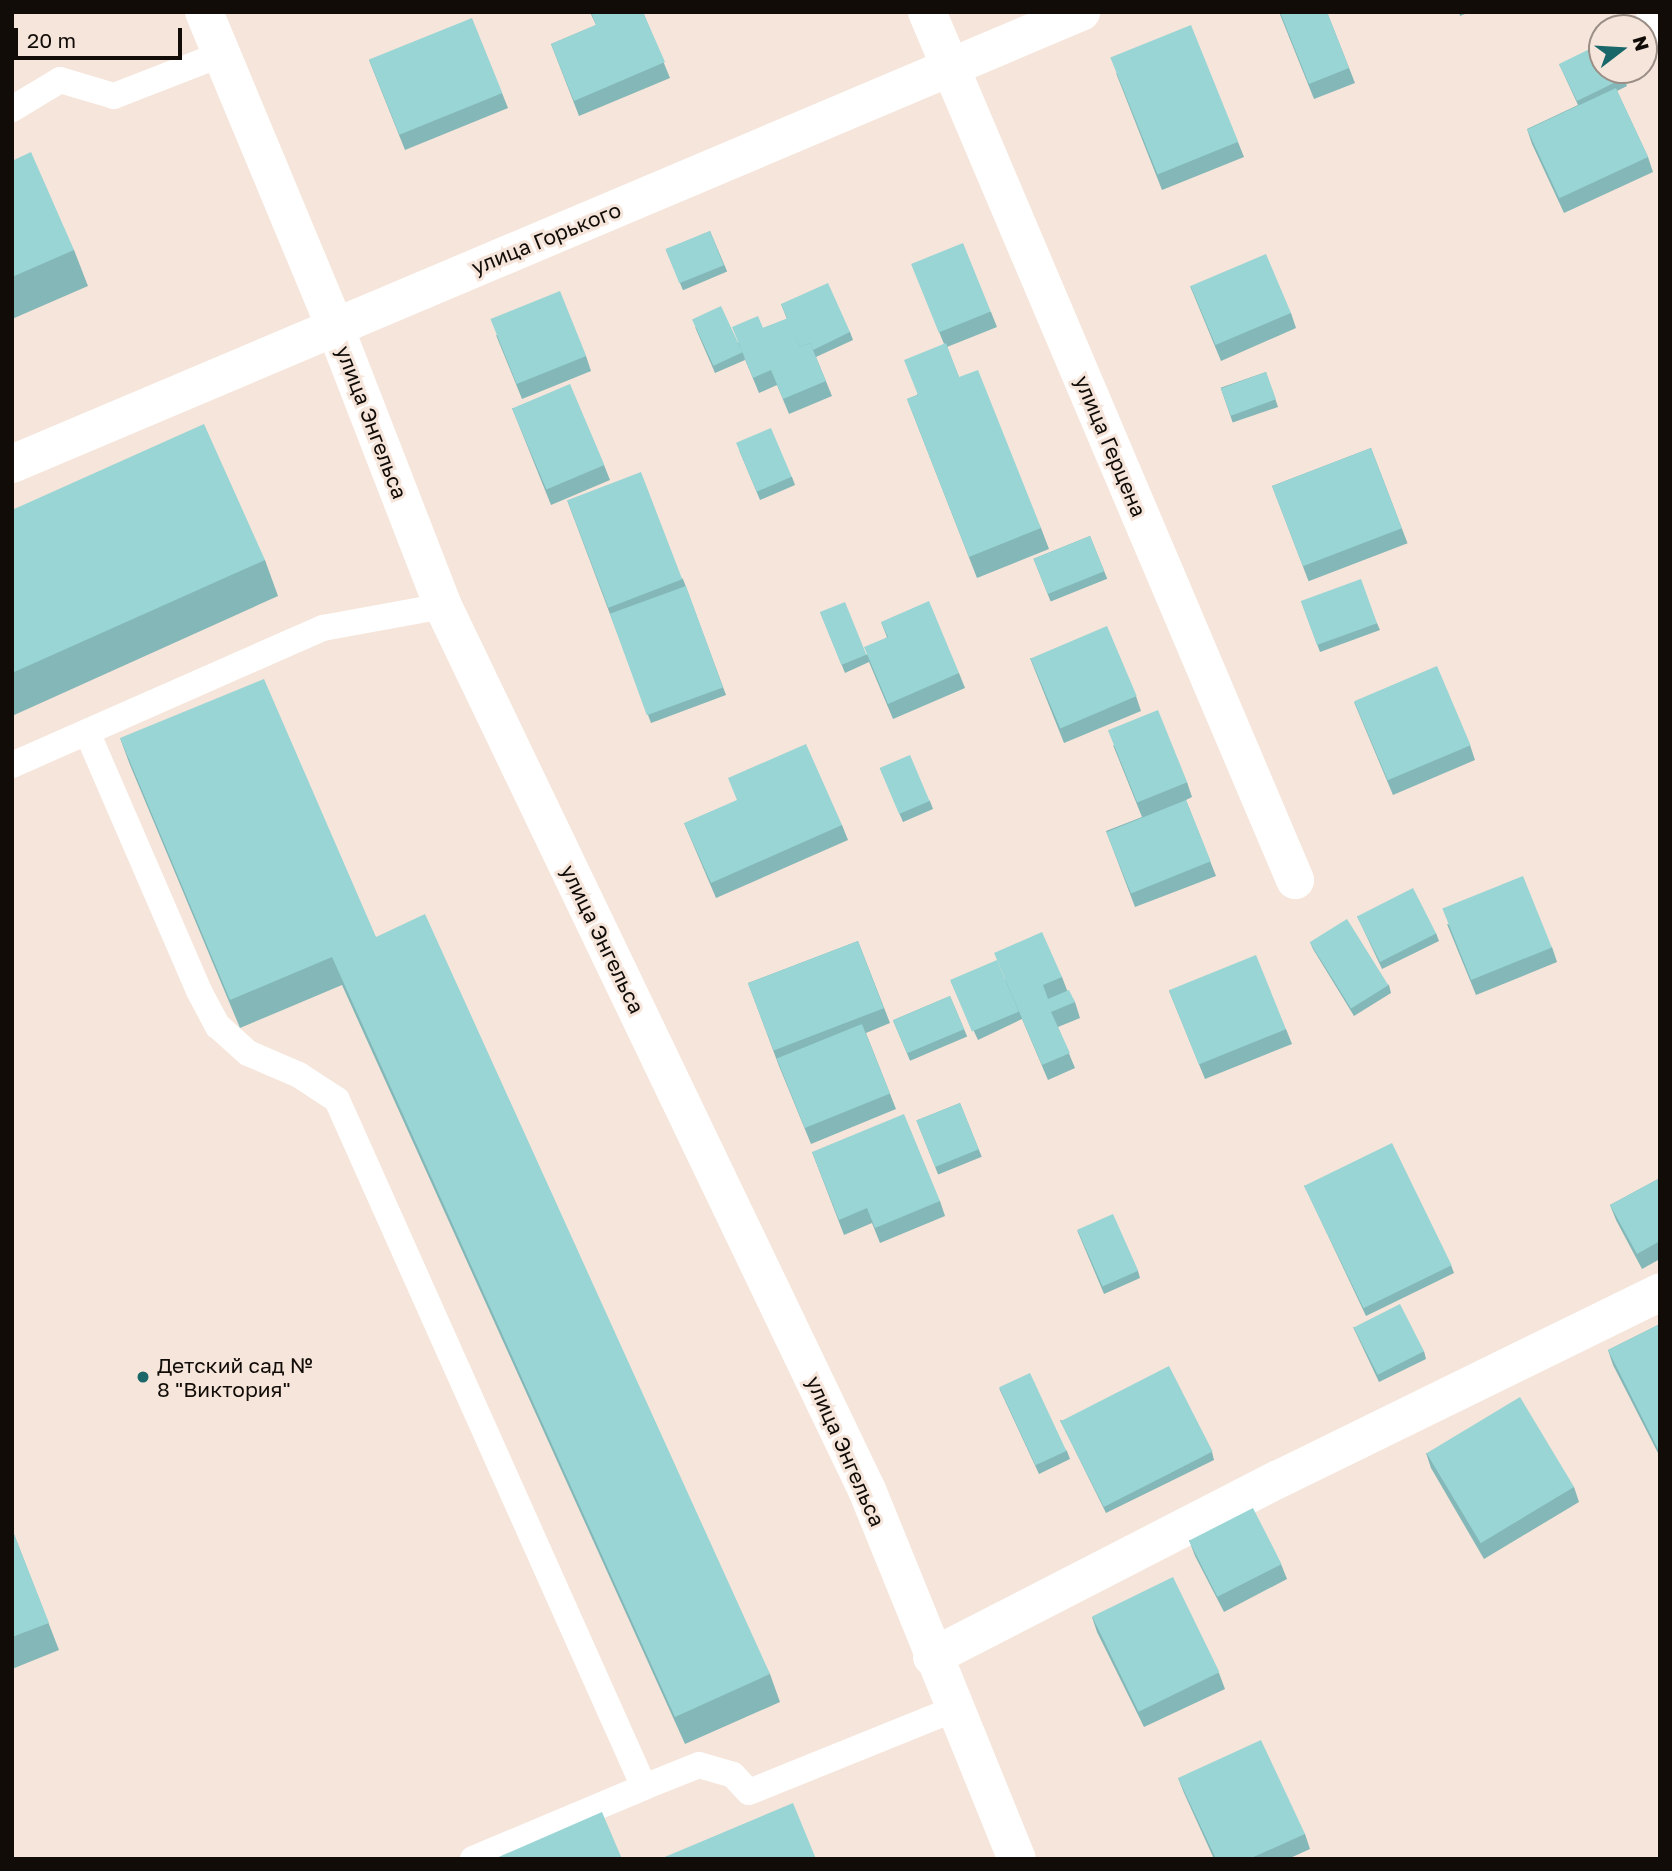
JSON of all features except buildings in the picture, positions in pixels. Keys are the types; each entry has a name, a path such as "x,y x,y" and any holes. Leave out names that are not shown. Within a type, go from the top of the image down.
{"street":[{"name":"улица Энгельса","path":"204,12 334,325 443,606 867,1490 932,1657 1017,1859"},
{"name":"улица Герцена","path":"927,12 1295,880"},
{"name":"улица Горького","path":"12,464 334,325 952,70 1081,12"},
{"path":"1655,12 1660,23"},
{"path":"932,1657 1279,1479 1660,1292"}],"lane":[{"path":"12,109 60,80 114,96 222,54"},
{"path":"12,765 323,628 443,606"},
{"path":"88,732 199,991 218,1026 248,1053 299,1075 337,1100 644,1787"},
{"path":"473,1859 699,1765 733,1775 749,1792 954,1709"}],"place":[{"name":"Детский сад № 8 \"Виктория\"","path":"143,1377"}]}
